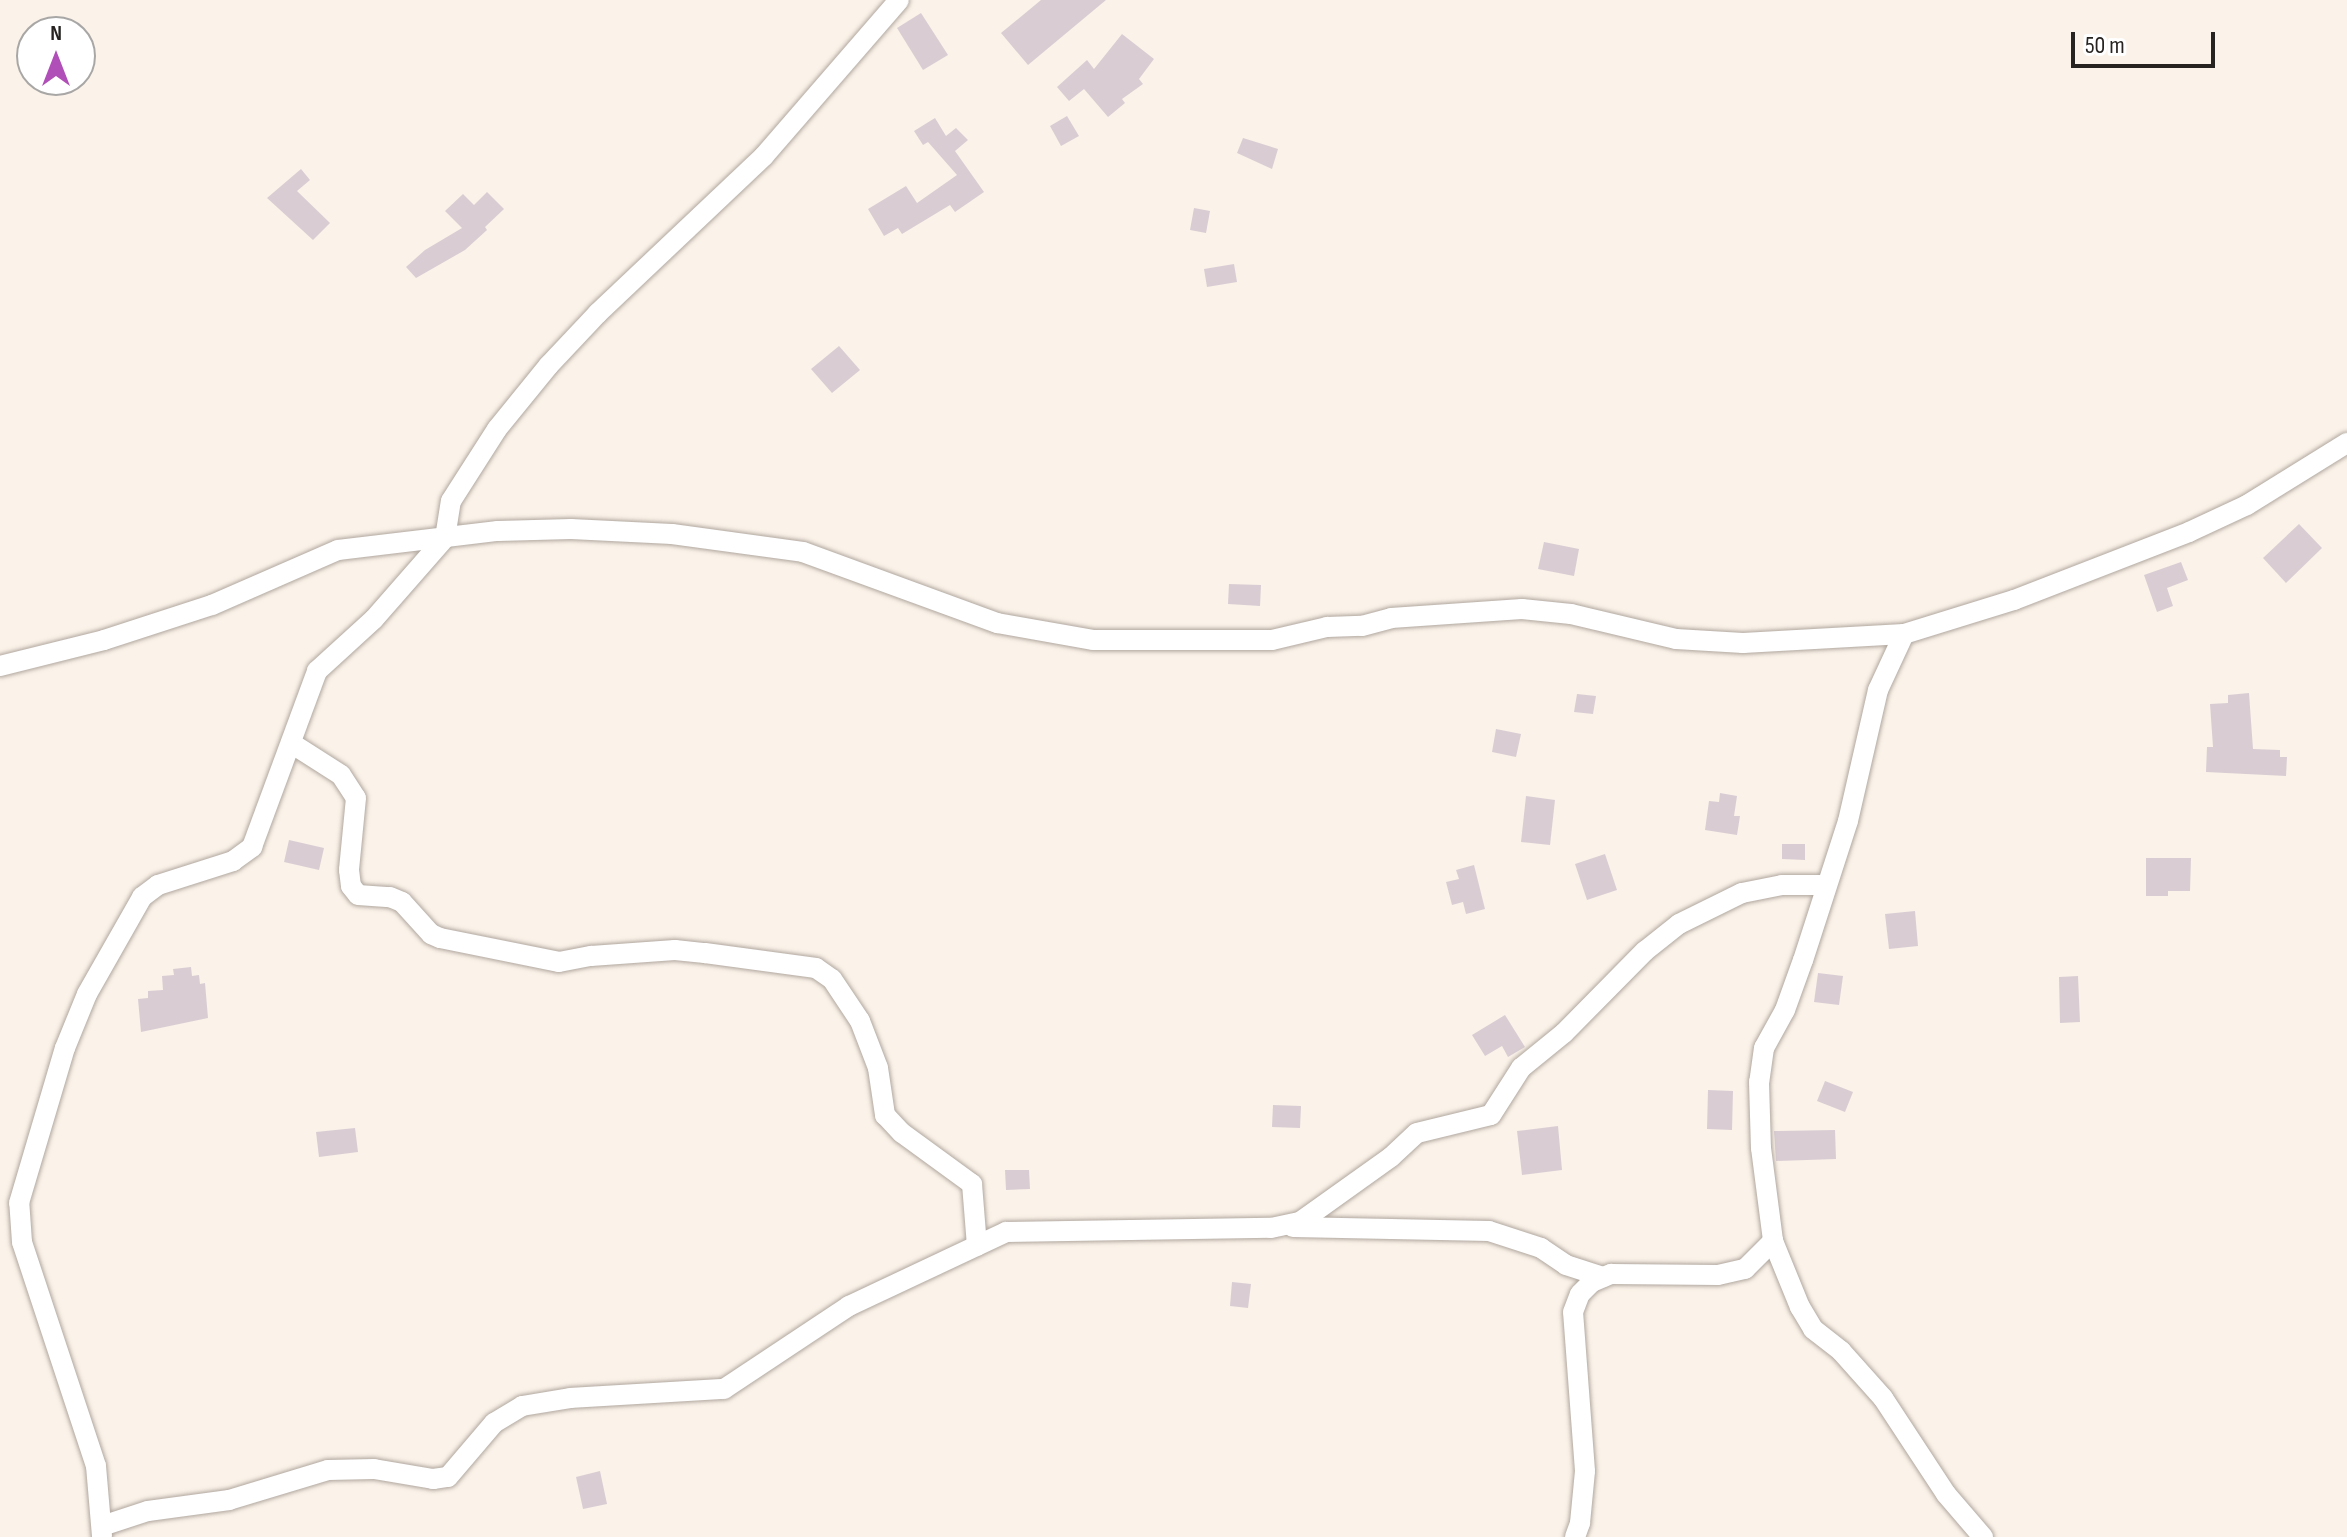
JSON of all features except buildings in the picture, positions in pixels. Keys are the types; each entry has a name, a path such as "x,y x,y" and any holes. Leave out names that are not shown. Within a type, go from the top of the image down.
{"street":[{"path":"899,0 764,156 598,313 549,365 497,429 451,501 445,538 374,619 317,671 252,847 233,861 158,885 142,897 87,994 65,1048 24,1177 19,1203 22,1242 96,1466 102,1531 148,1511 229,1500 328,1470 374,1469 433,1479 448,1477 494,1423 522,1406 571,1398 724,1389 849,1306 1018,1230 1106,1233 1286,1227 1489,1231 1541,1248 1566,1265 1603,1277"},
{"path":"0,666 104,640 212,605 338,550 498,531 571,529 672,534 803,552 997,623 1093,640 1272,640 1391,618 1522,609 1571,614 1691,640 1820,641 1904,634 2014,600 2189,532 2247,505 2347,443"},
{"path":"1904,634 1878,690 1848,821 1824,885 1785,1010 1764,1048 1759,1082 1761,1148 1773,1241 1787,1282 1813,1329 1861,1370 1946,1494 1983,1537"},
{"path":"291,743 341,775 356,798 349,870 351,886 358,895 390,897 402,902 431,934 440,938 559,962 591,956 675,950 705,953 816,968 832,979 860,1021 878,1068 885,1115 902,1133 972,1184 977,1246"},
{"path":"1286,1227 1325,1207 1417,1133 1491,1115 1521,1068 1564,1033 1645,951 1679,924 1742,893 1782,885 1824,885"},
{"path":"1575,1537 1580,1523 1585,1471 1573,1312 1580,1294 1611,1274 1718,1275 1745,1269 1773,1241"}]}
